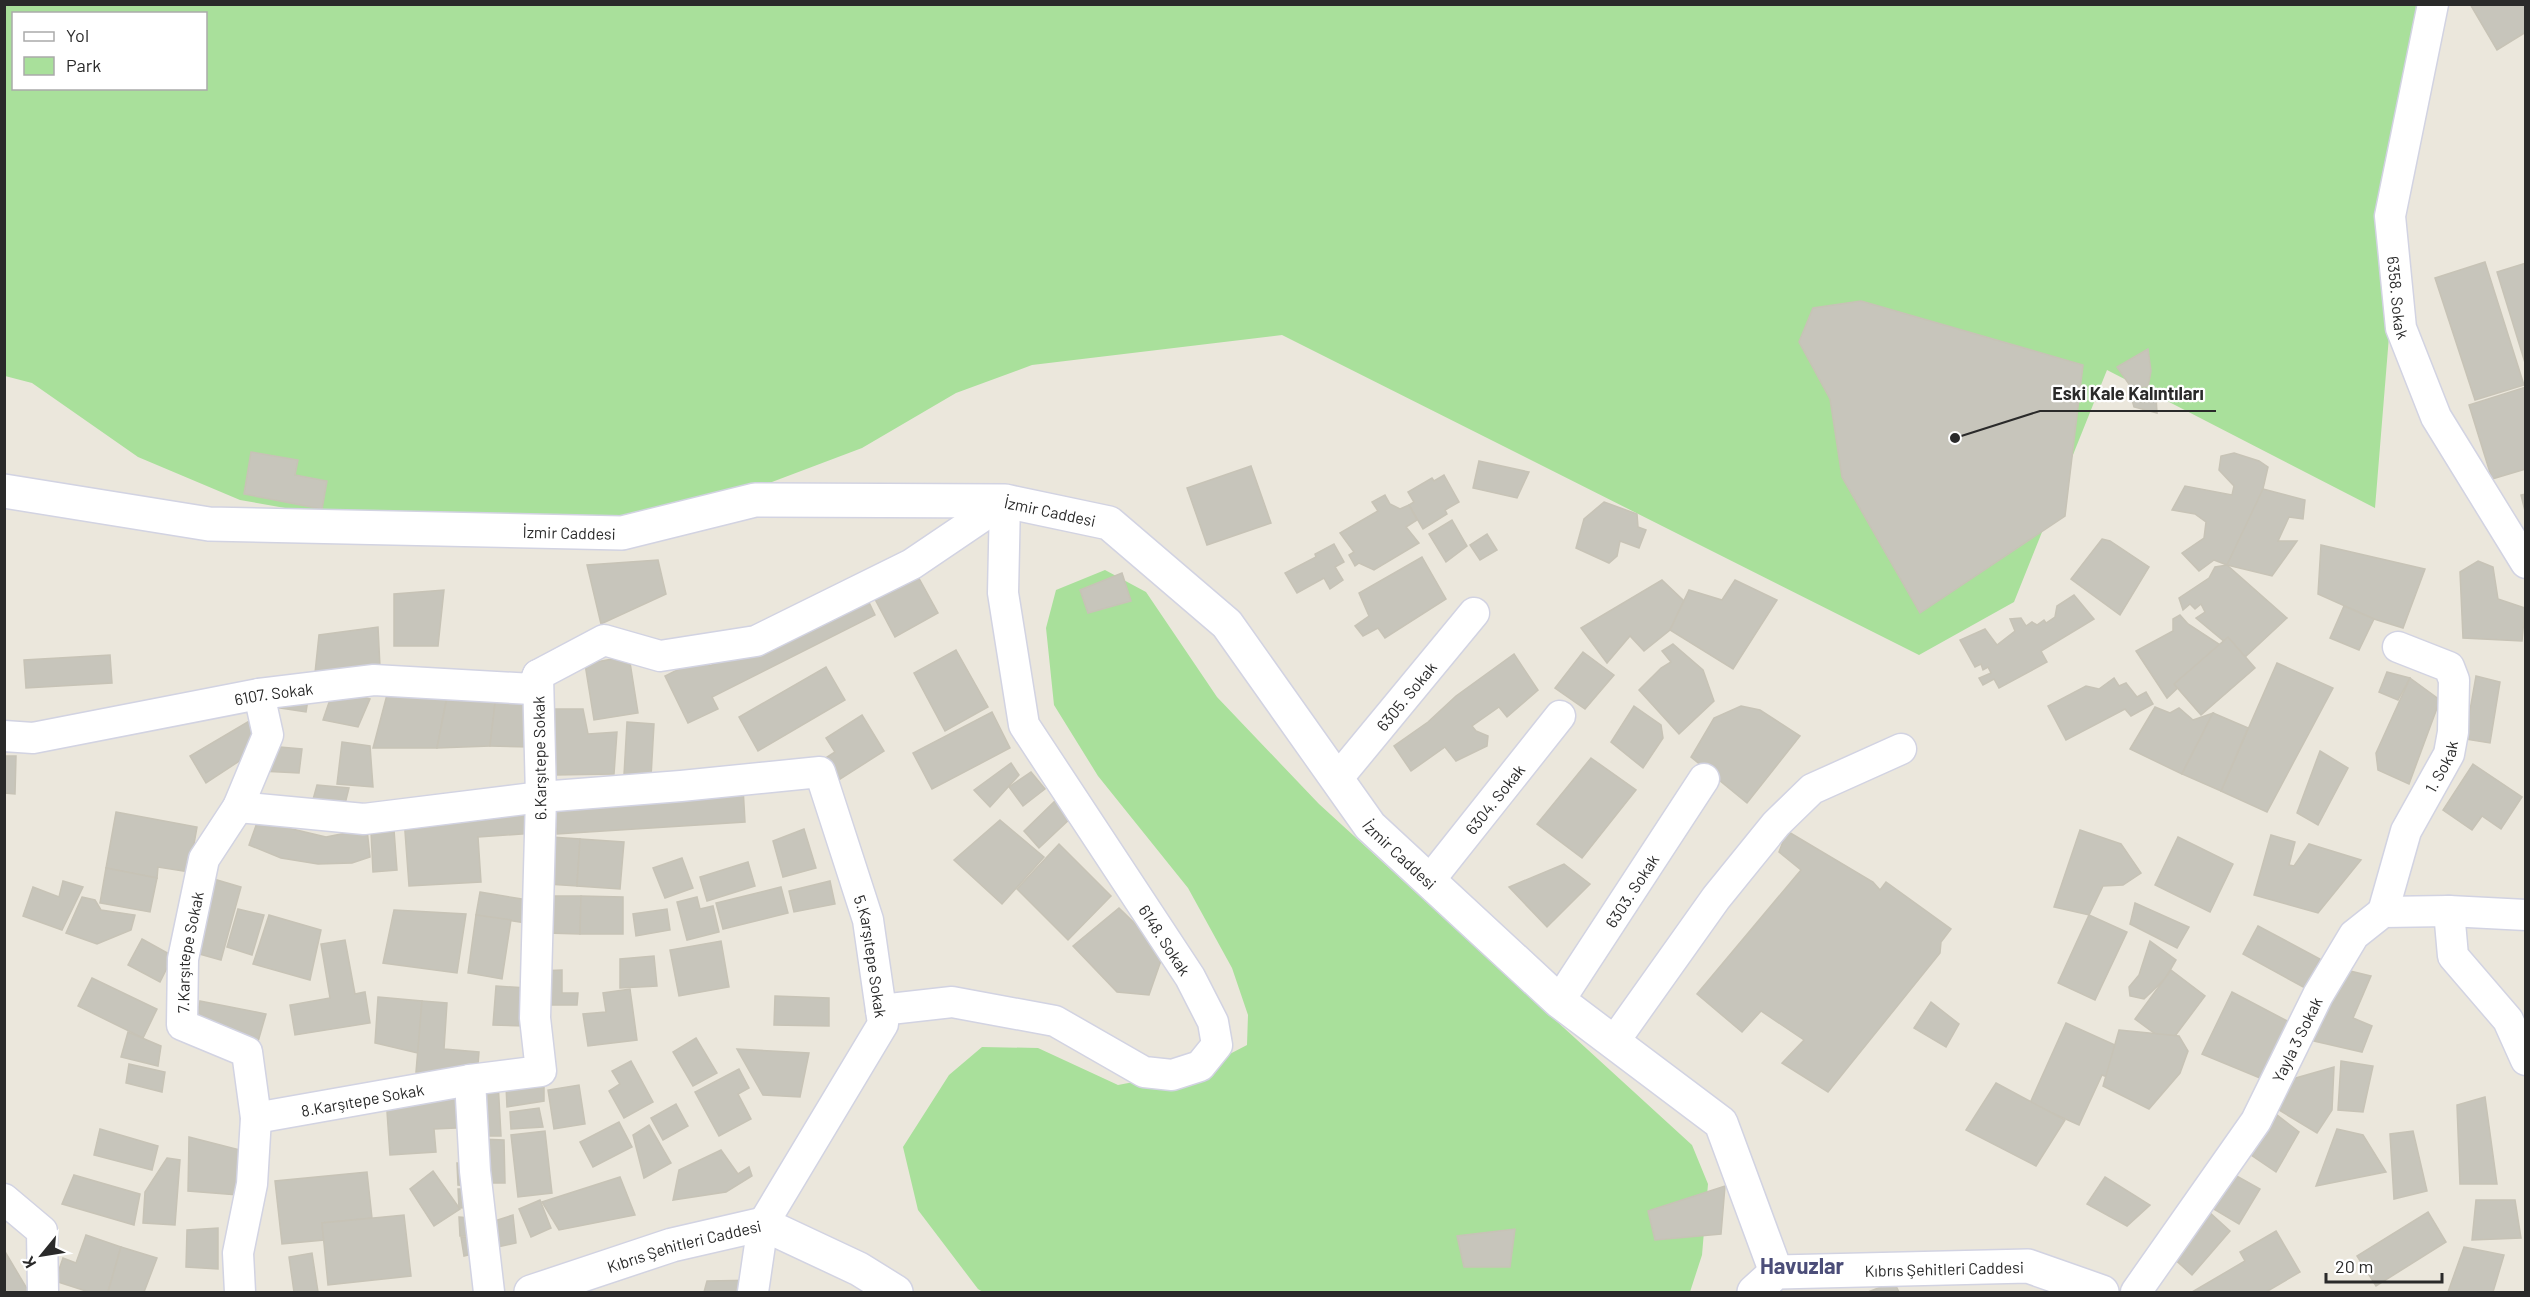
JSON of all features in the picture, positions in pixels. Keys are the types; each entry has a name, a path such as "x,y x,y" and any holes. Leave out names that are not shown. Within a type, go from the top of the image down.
{"street":[{"name":"6358. Sokak","path":"2433,4 2390,216 2401,328 2436,417 2526,563"},
{"name":"İzmir Caddesi","path":"4,476 84,505"},
{"name":"İzmir Caddesi","path":"4,491 209,524 622,533 755,500 1005,501 1109,523 1227,624 1370,826 1559,1001 1721,1123 1772,1286"},
{"name":"6.Karşıtepe Sokak","path":"470,1080 542,1071 535,1018 541,797 538,675 604,640 660,656 756,641 912,564 1005,501"},
{"name":"6148. Sokak","path":"881,1010 952,1002 1056,1021 1144,1072 1172,1075 1200,1066 1217,1045 1213,1022 1190,977 1024,725 1003,593 1005,501"},
{"name":"6305. Sokak","path":"1337,779 1474,613"},
{"name":"1. Sokak","path":"2383,912 2406,831 2449,754 2453,732 2454,680 2450,667 2398,647"},
{"name":"6107. Sokak","path":"4,736 33,738 259,694 374,680 532,688 538,675"},
{"name":"7.Karşıtepe Sokak","path":"240,1293 238,1253 252,1184 256,1118 247,1052 182,1025 183,959 204,859 238,807 268,735 259,694"},
{"name":"6304. Sokak","path":"1429,881 1560,716"},
{"path":"1613,1042 1716,898 1776,824 1812,789 1901,749"},
{"name":"5.Karşıtepe Sokak","path":"541,797 820,772 868,920 883,1024 763,1224"},
{"name":"6303. Sokak","path":"1559,1001 1704,779"},
{"path":"238,807 364,819 541,797"},
{"path":"2449,911 2453,956 2508,1020 2526,1060"},
{"path":"2383,912 2449,911 2526,915"},
{"name":"Yayla 3 Sokak","path":"2136,1293 2256,1120 2318,995 2354,935 2383,912"},
{"path":"470,1080 475,1171 489,1293"},
{"name":"8.Karşıtepe Sokak","path":"256,1118 470,1080"},
{"path":"4,1199 42,1231 43,1293"},
{"path":"753,1293 763,1224"},
{"name":"Kıbrıs Şehitleri Caddesi","path":"531,1293 672,1245 763,1224 859,1269 896,1293"},
{"name":"Kıbrıs Şehitleri Caddesi","path":"1772,1286 2028,1266 2102,1293"}],"green space":[{"path":"4,5 2416,5 2375,508 2107,370 2014,602 1919,655 1282,335 1032,365 956,393 862,448 684,515 381,525 240,500 138,457 32,383 5,376"},
{"path":"1105,570 1146,592 1217,697 1319,804 1692,1145 1708,1184 1702,1255 1690,1292 983,1292 978,1289 918,1210 903,1147 949,1075 982,1047 1038,1048 1118,1085 1201,1069 1247,1045 1248,1015 1232,968 1188,888 1098,776 1054,705 1046,628 1056,590"}],"building":[{"path":"2470,4 2526,4 2526,32 2497,50"},
{"path":"2485,262 2524,385 2475,400 2435,278"},
{"path":"2526,263 2526,366 2497,272"},
{"path":"1861,301 2083,365 2065,516 1920,613 1842,477 1830,399 1799,342 1813,308"},
{"path":"2148,349 2151,371 2148,387 2131,387 2117,367"},
{"path":"2526,387 2526,469 2492,479 2469,405"},
{"path":"2130,393 2156,397 2157,413 2134,407"},
{"path":"251,452 298,460 295,475 327,481 322,509 244,494"},
{"path":"2234,453 2259,461 2268,467 2262,493 2227,565 2214,560 2199,571 2182,553 2204,538 2206,522 2195,514 2172,510 2185,486 2232,495 2234,486 2219,470 2221,456"},
{"path":"1479,461 1529,472 1517,498 1473,488"},
{"path":"1251,466 1271,523 1207,545 1187,488"},
{"path":"1444,475 1459,502 1445,510 1447,514 1423,529 1409,505 1414,502 1408,492 1432,478 1434,481"},
{"path":"2263,489 2305,500 2303,519 2289,517 2278,541 2297,541 2272,576 2227,565"},
{"path":"2526,494 2526,515 2521,495"},
{"path":"1385,495 1390,504 1400,509 1409,505 1417,520 1406,527 1419,543 1374,570 1359,563 1355,566 1349,555 1354,552 1340,533 1378,511 1372,502"},
{"path":"1604,502 1637,514 1638,527 1646,530 1639,548 1620,541 1617,556 1609,563 1576,548 1584,519"},
{"path":"1452,520 1467,546 1446,562 1429,534"},
{"path":"1487,534 1497,550 1480,560 1470,545"},
{"path":"2102,539 2110,541 2149,567 2120,615 2071,579"},
{"path":"1334,544 1344,562 1335,567 1343,580 1330,589 1324,578 1297,593 1285,573 1316,557 1315,554"},
{"path":"2321,545 2425,569 2403,628 2374,619 2318,594"},
{"path":"1422,557 1446,599 1385,638 1378,628 1363,636 1355,626 1369,616 1359,593"},
{"path":"658,560 666,594 601,624 587,565"},
{"path":"2478,561 2493,567 2498,599 2525,608 2522,641 2463,638 2460,572"},
{"path":"910,562 938,613 895,637 867,584"},
{"path":"2227,565 2287,618 2244,658 2196,618 2205,612 2201,604 2195,609 2190,604 2183,610 2179,598 2209,578 2215,567"},
{"path":"1122,573 1131,601 1088,613 1080,590"},
{"path":"1662,580 1684,601 1670,630 1644,651 1630,636 1607,663 1581,628"},
{"path":"1735,580 1777,600 1733,669 1670,630 1689,590 1722,600"},
{"path":"444,590 438,646 394,646 394,594"},
{"path":"863,590 875,615 712,697 718,709 688,723 665,676 705,656 710,666"},
{"path":"2074,595 2094,619 2041,651 2047,662 1999,688 1994,679 1983,685 1979,678 1991,673 1988,667 1983,670 1981,664 1975,667 1960,640 1985,629 1997,645 2015,631 2010,619 2021,618 2026,626 2032,622 2037,625 2044,620 2046,623 2055,617 2057,606"},
{"path":"2344,606 2374,619 2359,650 2330,638"},
{"path":"2180,615 2188,624 2222,646 2167,698 2136,651 2173,631 2173,619"},
{"path":"378,627 380,667 315,673 319,635"},
{"path":"2228,637 2255,668 2201,715 2174,684"},
{"path":"1673,644 1703,670 1714,701 1679,734 1639,690 1661,668 1671,662 1662,651"},
{"path":"956,650 988,707 945,731 914,673"},
{"path":"1583,652 1614,675 1585,709 1555,688"},
{"path":"1514,654 1538,690 1507,717 1499,707 1472,726 1476,731 1488,736 1487,746 1456,761 1445,747 1411,771 1394,746 1428,722 1456,696"},
{"path":"110,655 112,683 26,688 24,660"},
{"path":"629,656 638,713 594,720 585,664"},
{"path":"2277,663 2333,688 2267,812 2221,791"},
{"path":"826,667 845,700 758,751 739,717"},
{"path":"2387,672 2410,678 2398,700 2379,692"},
{"path":"2476,676 2500,682 2490,743 2465,739"},
{"path":"2114,678 2119,686 2126,683 2137,697 2146,692 2153,704 2131,716 2125,709 2066,740 2048,706 2086,686 2099,689"},
{"path":"2410,678 2440,700 2409,784 2378,770 2376,753"},
{"path":"310,687 306,712 274,707"},
{"path":"389,687 448,692 437,748 373,748"},
{"path":"334,688 370,699 358,727 323,720"},
{"path":"448,692 496,695 490,746 437,748"},
{"path":"496,695 533,696 530,747 490,746"},
{"path":"1634,706 1661,725 1663,738 1643,768 1611,742"},
{"path":"1741,706 1760,710 1800,736 1747,803 1691,757 1714,718"},
{"path":"2155,707 2170,713 2179,708 2193,720 2213,713 2182,774 2130,749"},
{"path":"547,709 583,709 588,734 617,732 614,774 554,775"},
{"path":"992,712 1010,748 932,789 913,753"},
{"path":"2213,713 2248,728 2221,791 2182,774"},
{"path":"862,715 884,751 834,783 821,761 835,752 826,738"},
{"path":"251,720 253,752 206,783 190,756"},
{"path":"627,722 654,724 651,777 624,775"},
{"path":"342,742 370,746 373,787 337,784"},
{"path":"268,746 302,749 299,773 261,771"},
{"path":"2320,751 2348,768 2318,825 2297,813"},
{"path":"4,756 16,756 15,794 4,793"},
{"path":"1591,758 1636,790 1582,858 1537,824"},
{"path":"1011,763 1019,775 990,807 974,790"},
{"path":"2473,764 2522,797 2501,829 2482,816 2472,830 2443,810"},
{"path":"1031,772 1045,789 1023,806 1009,787"},
{"path":"317,785 349,788 343,812 311,807"},
{"path":"743,787 745,822 557,834 555,799"},
{"path":"1057,799 1074,815 1039,848 1024,831"},
{"path":"533,809 535,833 478,837 481,882 409,886 404,818"},
{"path":"116,812 197,827 189,872 158,867 157,878 106,868"},
{"path":"259,817 288,828 326,837 367,829 370,857 352,863 318,864 281,858 249,845"},
{"path":"1000,820 1044,857 1002,904 954,860"},
{"path":"804,829 816,868 783,877 773,841"},
{"path":"394,830 397,870 373,872 371,832"},
{"path":"2080,830 2121,844 2141,873 2123,885 2103,886 2089,915 2054,907"},
{"path":"1787,831 1873,882 1880,890 1886,882 1951,929 1941,942 1940,953 1828,1092 1782,1063 1804,1040 1761,1011 1742,1032 1697,994 1801,870 1779,852"},
{"path":"2271,835 2295,842 2289,865 2294,866 2309,844 2361,860 2318,913 2254,895"},
{"path":"551,837 580,839 577,886 548,884"},
{"path":"2178,837 2233,864 2210,912 2155,885"},
{"path":"580,839 624,842 620,889 577,886"},
{"path":"1059,844 1111,896 1068,940 1017,889"},
{"path":"682,858 693,888 665,898 653,868"},
{"path":"748,862 755,886 707,901 700,877"},
{"path":"1564,864 1590,884 1547,927 1509,887"},
{"path":"106,868 157,878 150,912 100,903"},
{"path":"207,877 241,887 221,960 192,952"},
{"path":"63,881 83,887 62,930 23,916 33,887 59,897"},
{"path":"830,881 835,904 794,912 789,891"},
{"path":"781,887 788,913 723,929 716,903"},
{"path":"480,892 534,901 532,924 476,915"},
{"path":"547,896 581,896 580,934 546,933"},
{"path":"581,896 623,897 623,934 580,934"},
{"path":"82,897 95,900 101,910 135,915 131,930 97,944 66,933"},
{"path":"697,897 700,909 713,906 719,932 687,940 677,902"},
{"path":"2135,903 2189,927 2177,948 2130,924"},
{"path":"1119,908 1164,952 1149,995 1117,992 1073,946"},
{"path":"238,909 264,915 252,955 227,947"},
{"path":"667,909 670,930 636,936 633,914"},
{"path":"394,910 466,914 457,973 383,963"},
{"path":"269,915 321,930 310,980 253,964"},
{"path":"476,915 511,920 502,979 468,973"},
{"path":"2089,915 2127,932 2095,1000 2058,983"},
{"path":"2258,926 2320,959 2305,988 2243,954"},
{"path":"142,939 173,956 160,982 128,965"},
{"path":"345,940 355,994 365,992 370,1023 295,1035 290,1005 330,998 321,944"},
{"path":"721,941 729,987 679,996 670,950"},
{"path":"2150,941 2176,960 2165,979 2144,999 2130,996 2129,987 2139,975"},
{"path":"654,956 657,986 620,988 620,959"},
{"path":"2342,969 2371,976 2353,1018 2372,1026 2362,1052 2305,1039"},
{"path":"562,970 562,993 578,993 577,1005 538,1005 538,971"},
{"path":"2171,970 2205,996 2169,1044 2135,1019"},
{"path":"92,978 157,1009 143,1038 78,1006"},
{"path":"496,986 527,988 525,1026 493,1025"},
{"path":"630,989 637,1040 588,1046 583,1014 606,1012 603,993"},
{"path":"2232,992 2291,1023 2260,1078 2202,1054"},
{"path":"775,996 829,998 829,1026 774,1025"},
{"path":"378,997 422,1001 418,1053 375,1043"},
{"path":"200,1001 266,1014 255,1052 192,1039"},
{"path":"422,1001 447,1003 444,1049 479,1052 477,1077 416,1072"},
{"path":"1931,1002 1959,1024 1946,1047 1914,1028"},
{"path":"2066,1023 2128,1051 2115,1080 2102,1075 2079,1125 2030,1103"},
{"path":"2119,1030 2179,1036 2188,1051 2180,1073 2149,1109 2103,1086"},
{"path":"128,1032 161,1046 158,1066 121,1057"},
{"path":"696,1038 717,1073 693,1086 673,1052"},
{"path":"737,1049 809,1053 800,1097 763,1095"},
{"path":"631,1061 653,1102 624,1118 609,1091 620,1084 612,1071"},
{"path":"2341,1061 2373,1066 2363,1112 2338,1110"},
{"path":"129,1064 165,1072 162,1092 126,1083"},
{"path":"2334,1067 2332,1110 2317,1133 2274,1107 2289,1080"},
{"path":"739,1069 749,1088 738,1094 751,1119 719,1136 695,1092"},
{"path":"498,1081 501,1136 481,1136 480,1082"},
{"path":"544,1081 544,1101 507,1107 506,1086"},
{"path":"1996,1083 2065,1120 2036,1166 1966,1130"},
{"path":"579,1085 585,1124 554,1129 548,1090"},
{"path":"475,1091 478,1127 434,1129 436,1152 390,1155 386,1097"},
{"path":"2485,1097 2497,1184 2460,1184 2457,1105"},
{"path":"676,1104 688,1126 663,1140 651,1118"},
{"path":"539,1108 543,1127 511,1129 510,1112"},
{"path":"2272,1111 2299,1132 2276,1172 2251,1155"},
{"path":"619,1122 632,1147 593,1167 580,1142"},
{"path":"649,1125 671,1163 644,1178 633,1135"},
{"path":"100,1129 158,1146 152,1170 94,1155"},
{"path":"2337,1129 2363,1135 2386,1172 2316,1186"},
{"path":"545,1131 552,1193 518,1197 511,1135"},
{"path":"2413,1131 2427,1191 2394,1199 2390,1134"},
{"path":"189,1137 244,1151 238,1195 188,1191"},
{"path":"479,1139 504,1140 505,1183 478,1183"},
{"path":"721,1150 738,1174 749,1167 752,1176 726,1192 673,1200 679,1170"},
{"path":"167,1158 180,1160 175,1225 143,1223 145,1192"},
{"path":"457,1163 473,1165 475,1186 458,1185"},
{"path":"433,1171 460,1209 434,1226 410,1189"},
{"path":"367,1172 372,1218 322,1223 324,1240 282,1244 275,1181"},
{"path":"2233,1174 2260,1189 2239,1224 2212,1208"},
{"path":"74,1175 140,1194 134,1225 62,1204"},
{"path":"620,1177 635,1215 559,1230 542,1202"},
{"path":"2105,1177 2150,1205 2127,1226 2087,1204"},
{"path":"1725,1186 1721,1234 1655,1240 1648,1211"},
{"path":"458,1189 482,1189 481,1207 459,1208"},
{"path":"540,1200 551,1228 531,1237 519,1209"},
{"path":"2476,1200 2515,1200 2521,1238 2472,1240"},
{"path":"2208,1211 2230,1231 2192,1275 2170,1255"},
{"path":"2428,1212 2446,1242 2376,1286 2357,1256"},
{"path":"404,1215 411,1276 328,1285 322,1223"},
{"path":"513,1215 516,1243 488,1249 485,1224"},
{"path":"459,1217 482,1219 484,1236 460,1236"},
{"path":"218,1228 218,1269 186,1267 187,1230"},
{"path":"1515,1229 1510,1267 1464,1267 1457,1236"},
{"path":"2276,1231 2300,1272 2266,1292 2192,1292 2245,1261 2240,1252"},
{"path":"86,1235 121,1247 108,1292 89,1292 55,1281 63,1258 76,1263"},
{"path":"461,1237 484,1238 484,1251 464,1256"},
{"path":"121,1247 157,1258 144,1292 108,1292"},
{"path":"2464,1247 2504,1255 2493,1292 2448,1292"},
{"path":"4,1250 29,1292 4,1292"},
{"path":"312,1253 318,1292 294,1292 289,1257"},
{"path":"761,1280 755,1292 704,1292 707,1281"},
{"path":"1894,1282 1899,1292 1868,1292"}],"place":[{"name":"Eski Kale Kalıntıları","path":"1955,438"}],"district":[{"name":"Havuzlar","path":"1802,1265"}]}
